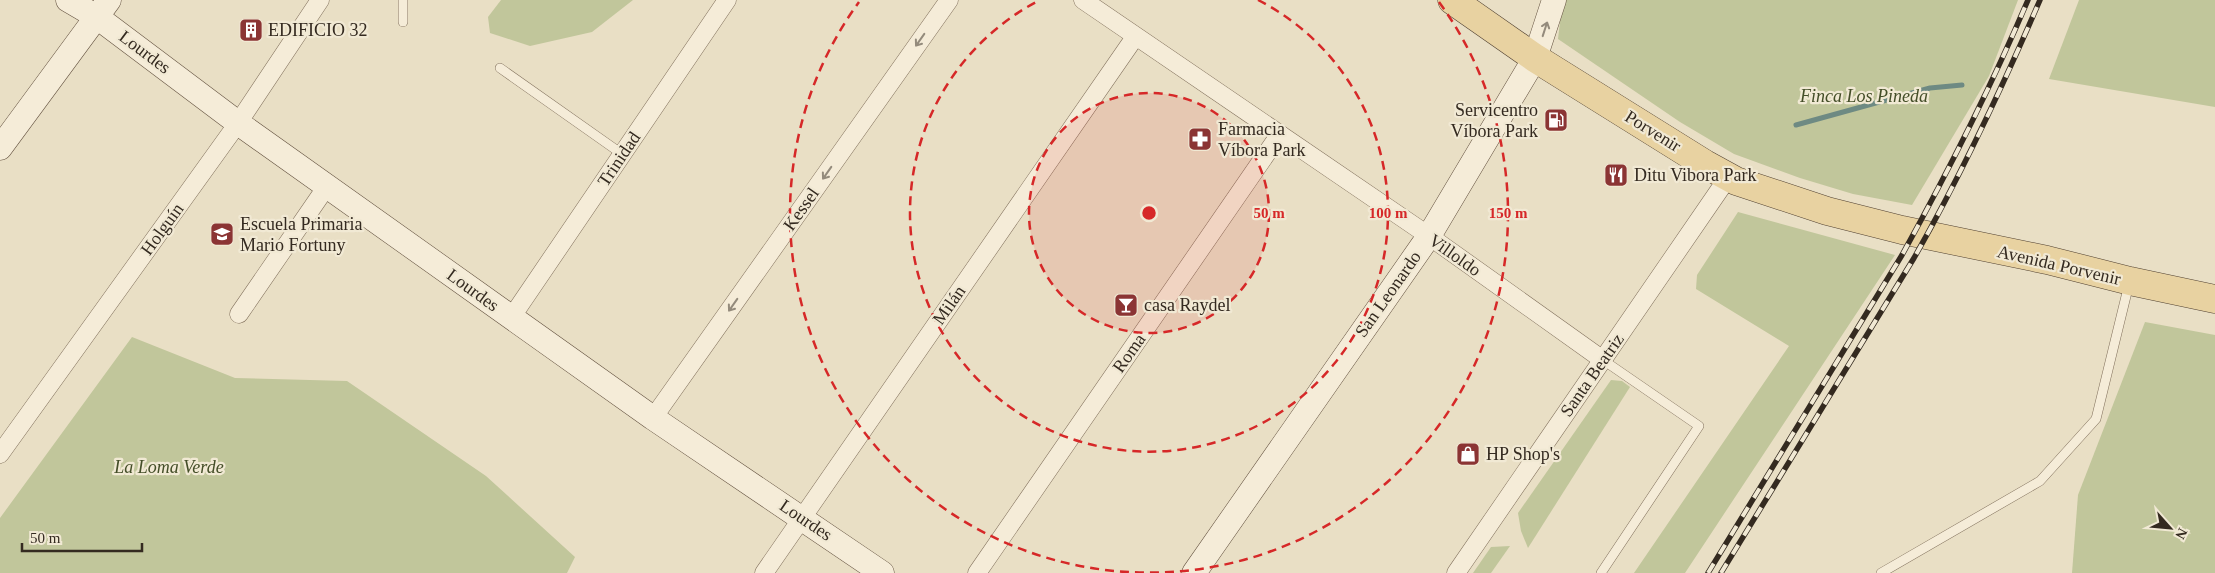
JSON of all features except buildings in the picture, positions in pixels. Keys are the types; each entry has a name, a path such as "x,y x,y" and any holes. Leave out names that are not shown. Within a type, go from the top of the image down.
{"main road":[{"name":"Porvenir","path":"1452,0 1535,58 1729,176 1760,190 1810,206 1902,230"},
{"name":"Avenida Porvenir","path":"1902,230 2047,260 2215,300"}],"street":[{"name":"Lourdes","path":"68,0 103,8 238,123 653,418 882,573"},
{"name":"Holguín","path":"0,454 238,123 320,0"},
{"name":"Trinidad","path":"511,318 727,0"},
{"name":"Kessel","path":"653,418 948,0"},
{"name":"Villoldo","path":"1083,0 1429,236 1603,360"},
{"name":"San Leonardo","path":"1194,573 1429,236 1535,58 1554,0"},
{"path":"0,148 103,8"},
{"name":"Milán","path":"764,573 1135,37"},
{"name":"Roma","path":"977,573 1280,134"},
{"name":"Santa Beatriz","path":"1456,573 1729,176"},
{"path":"239,314 327,186"}],"lane":[{"path":"403,0 403,22"},
{"path":"500,68 622,154"},
{"path":"1881,573 2040,481 2096,419 2130,281"},
{"path":"1601,573 1699,426 1603,360"}],"green space":[{"path":"501,0 633,0 592,32 530,46 490,33 488,17"},
{"name":"Finca Los Pineda","path":"1565,0 2018,0 1989,76 1912,205 1853,194 1800,178 1734,154 1680,122 1558,39 1561,13"},
{"path":"2079,0 2215,0 2215,107 2049,79"},
{"path":"1738,212 1895,255 1685,573 1634,573 1789,346 1696,289 1697,275"},
{"path":"2145,322 2215,335 2215,573 2072,573 2078,495"},
{"name":"La Loma Verde","path":"132,337 235,378 347,381 486,476 575,557 567,573 0,573 0,518"},
{"path":"1611,380 1622,381 1630,387 1528,548 1521,531 1518,513"},
{"path":"1510,546 1491,573 1473,573 1491,547"}],"waterway":[{"path":"1796,125 1930,88 1962,85"}],"railway":[{"path":"1708,573 1902,255 1968,129 2028,0"},
{"path":"1721,573 1914,258 1980,131 2040,0"}],"place":[{"name":"EDIFICIO 32","path":"251,30"},
{"name":"Servicentro Víbora Park","path":"1556,120"},
{"name":"Farmacia Víbora Park","path":"1200,139"},
{"name":"Ditu Vibora Park","path":"1616,175"},
{"name":"Escuela Primaria Mario Fortuny","path":"222,234"},
{"name":"casa Raydel","path":"1126,305"},
{"name":"HP Shop's","path":"1468,454"}]}
